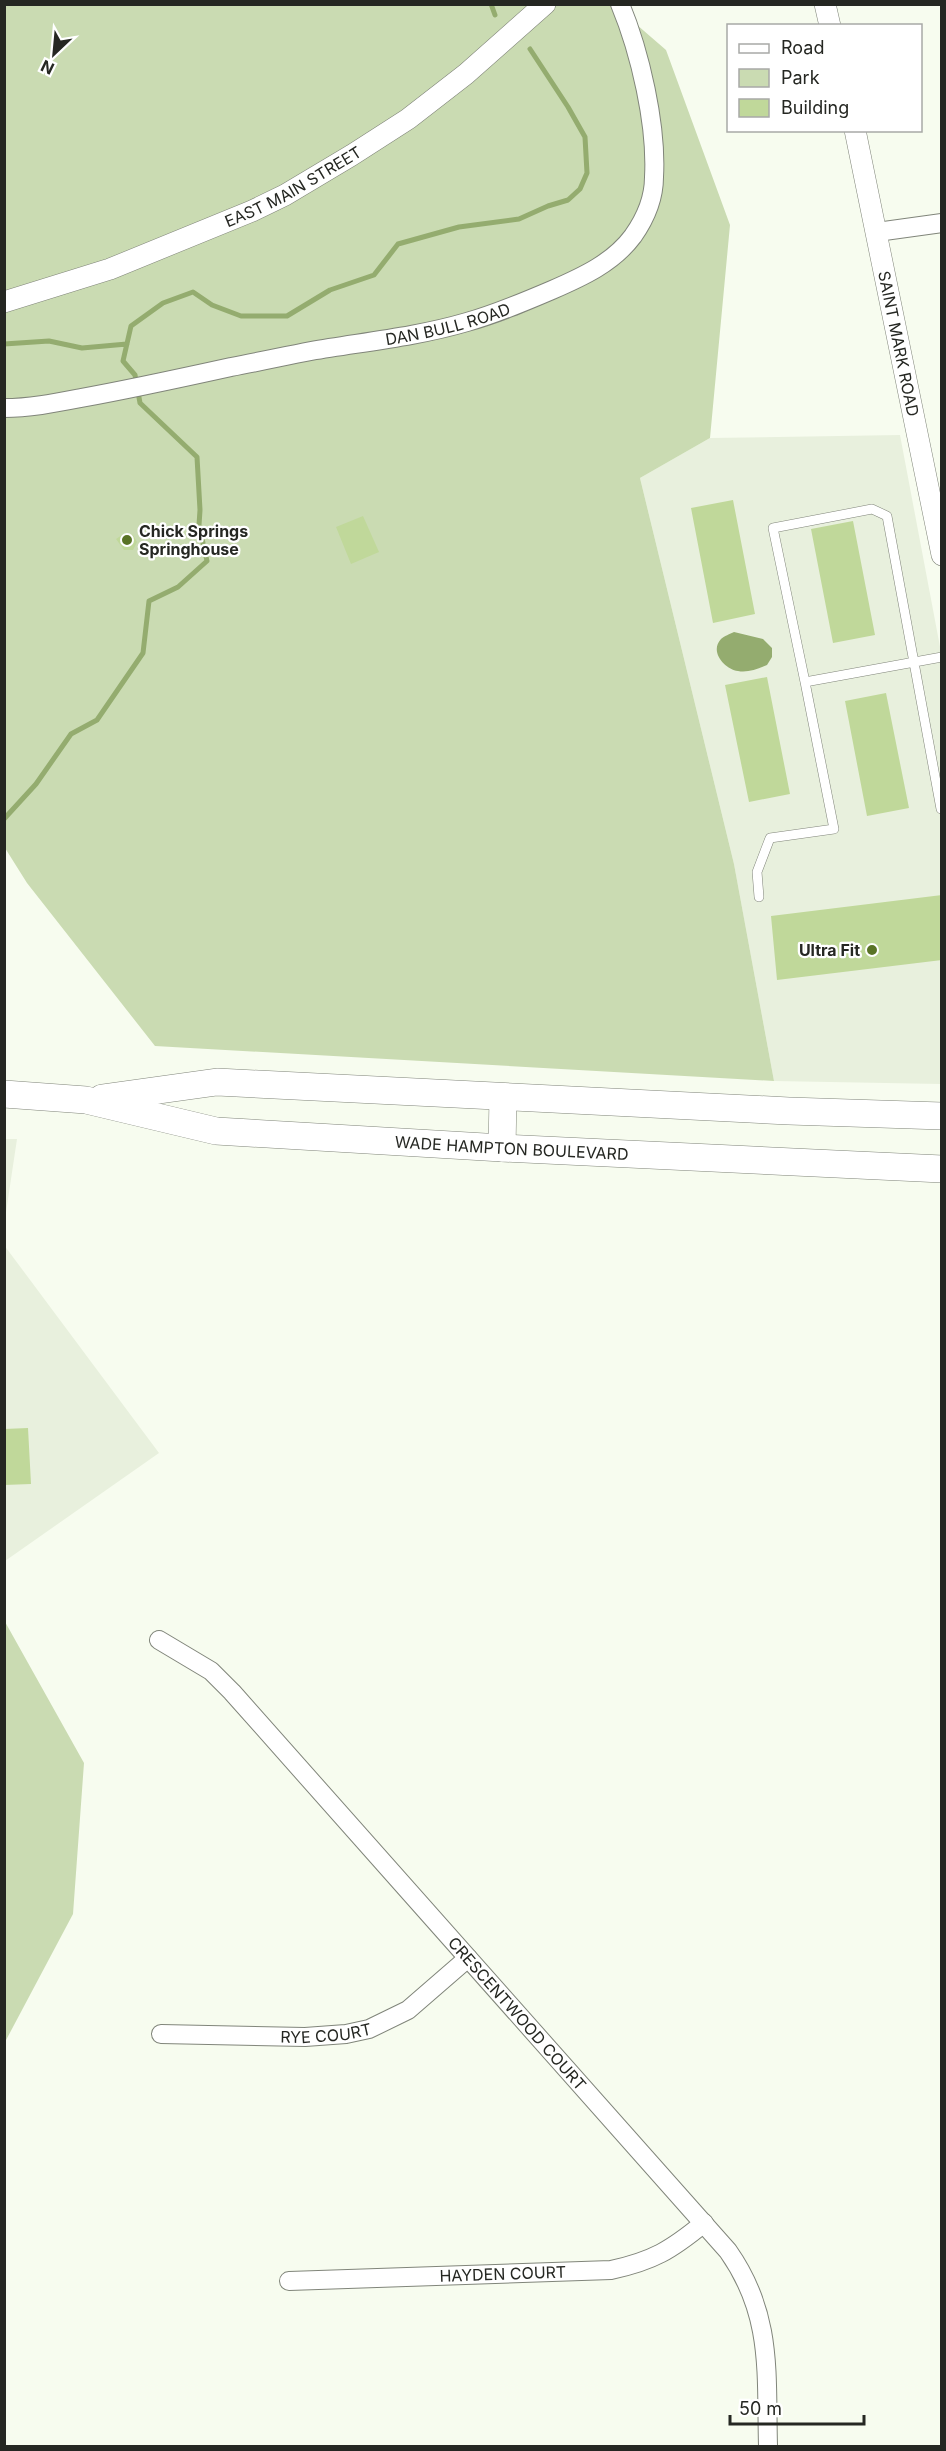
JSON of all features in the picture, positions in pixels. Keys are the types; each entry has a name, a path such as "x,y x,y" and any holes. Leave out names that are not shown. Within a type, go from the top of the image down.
{"main road":[{"name":"WADE HAMPTON BOULEVARD","path":"86,1100 217,1082 942,1116"},
{"name":"WADE HAMPTON BOULEVARD","path":"4,1094 86,1100 216,1131 502,1148 942,1169"},
{"path":"502,1148 503,1097"}],"street":[{"name":"EAST MAIN STREET","path":"4,302 110,269 252,211 285,195 408,118 466,74 545,4"},
{"name":"DAN BULL ROAD","path":"4,408 42,405 130,389 311,351 397,338 465,322 511,308 573,281 611,258 633,236 641,224 651,198 654,177 652,133 644,83 620,4"},
{"path":"825,4 830,24"},
{"name":"SAINT MARK ROAD","path":"855,132 937,507 942,555"},
{"path":"877,232 942,223"},
{"name":"CRESCENTWOOD COURT","path":"159,1640 196,1661 232,1692 704,2223 743,2272 755,2298 762,2326 768,2446"},
{"name":"RYE COURT","path":"161,2034 305,2037 346,2034 369,2029 408,2010 468,1959"},
{"name":"HAYDEN COURT","path":"290,2281 611,2270 657,2257 676,2246 704,2223"}],"lane":[{"path":"759,897 757,873 770,838 834,829 773,528 872,509 886,516 941,809"},
{"path":"805,682 942,657"}],"shaded area":[{"path":"900,435 941,652 941,1084 774,1081 734,864 640,478 710,438"},
{"path":"734,632 763,639 772,648 772,657 767,665 752,670 733,670 720,659 718,644 722,638"},
{"path":"4,1139 17,1139 5,1219"},
{"path":"4,1245 159,1453 5,1561 4,1561"}],"green space":[{"path":"5,5 614,5 666,50 730,225 710,438 640,478 734,864 774,1081 155,1046 27,883 5,848"},
{"path":"4,1620 84,1763 73,1914 5,2042"}],"building":[{"path":"733,500 755,614 713,623 691,508"},
{"path":"363,516 379,552 351,564 336,527"},
{"path":"853,521 875,635 833,643 811,529"},
{"name":"Chick Springs Springhouse","path":"125,533 133,535 137,542 133,550 124,550 116,539"},
{"path":"767,677 790,794 749,802 725,685"},
{"path":"886,693 909,808 867,816 845,701"},
{"path":"942,895 942,960 777,980 771,916"},
{"path":"28,1428 31,1484 4,1485 4,1429"}],"waterway":[{"path":"491,4 495,15"},
{"path":"4,819 36,784 71,734 97,720 143,653 149,601 178,587 207,561 199,525 197,457 140,403 135,375 123,361 131,326 163,303 193,292 212,305 241,316 287,316 330,290 374,275 398,244 459,227 519,219 568,200 580,189 587,173 585,137 530,49"},
{"path":"4,344 49,341 82,348 127,344"}],"place":[{"name":"Chick Springs Springhouse","path":"127,540"},
{"name":"Ultra Fit","path":"872,950"}]}
